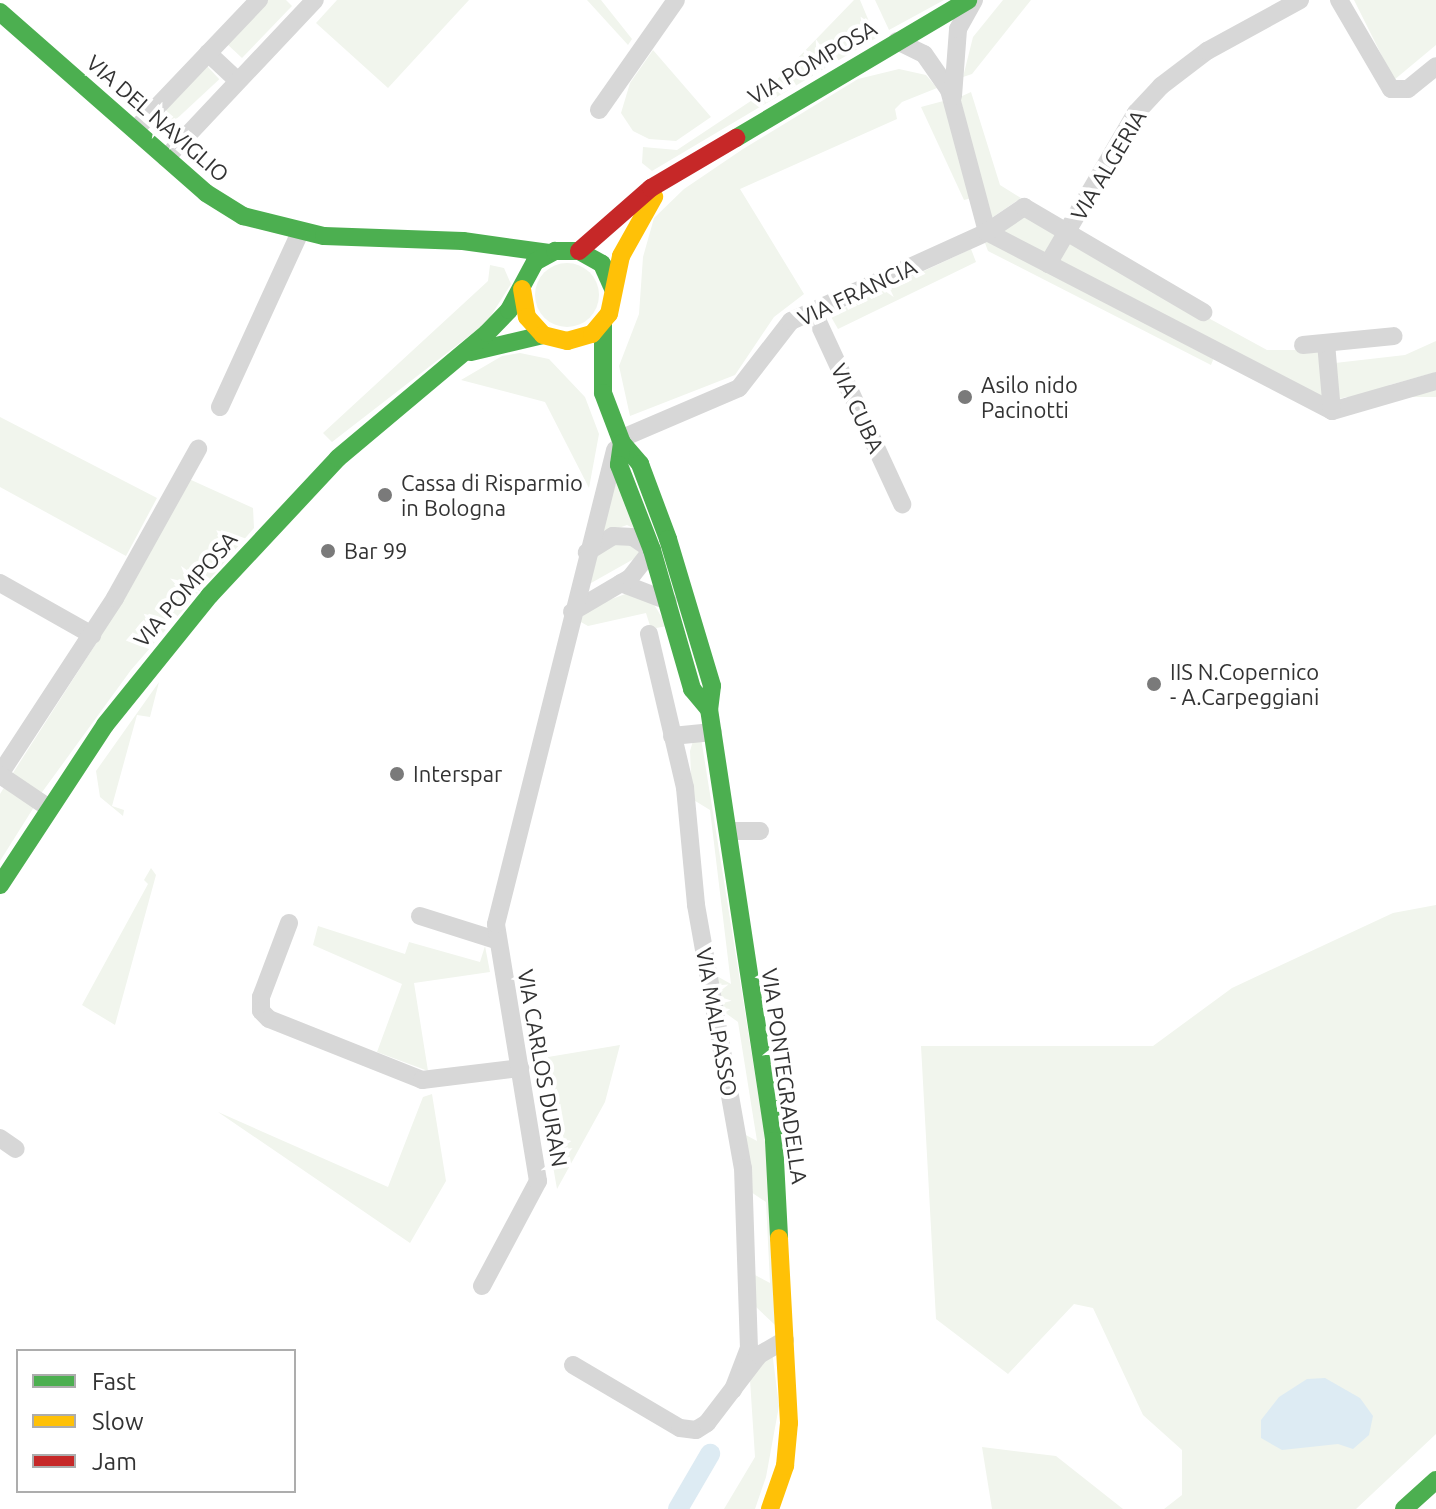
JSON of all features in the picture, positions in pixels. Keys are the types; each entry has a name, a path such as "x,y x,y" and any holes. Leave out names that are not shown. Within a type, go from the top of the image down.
{"street":[{"path":"135,130 259,0"},
{"path":"599,110 676,0"},
{"path":"971,0 955,39 952,98 987,232 1332,411 1436,381"},
{"name":"VIA POMPOSA","path":"579,251 636,199 682,169 971,0"},
{"name":"VIA ALGERIA","path":"1048,264 1136,113 1161,86 1218,45 1299,0"},
{"path":"1339,0 1391,89 1408,89 1436,66"},
{"path":"166,158 309,2"},
{"name":"VIA DEL NAVIGLIO","path":"0,12 166,158 230,209 300,232 549,253"},
{"path":"897,41 924,54 952,98"},
{"path":"208,53 238,81"},
{"name":"VIA POMPOSA","path":"450,362 493,345 551,338 584,338 603,325 636,222 682,169"},
{"name":"VIA FRANCIA","path":"620,439 733,392 749,378 779,330 813,311 987,232 1024,207 1068,233"},
{"path":"220,407 300,232"},
{"path":"1068,233 1203,312"},
{"path":"490,247 523,286 527,317 551,338"},
{"path":"549,253 579,251 602,264 613,289"},
{"name":"VIA POMPOSA","path":"0,885 49,808 133,689 257,541 368,430 503,318 535,262 549,253"},
{"path":"1168,326 1183,300"},
{"name":"VIA CUBA","path":"813,311 902,504"},
{"name":"VIA PONTEGRADELLA","path":"603,325 603,393"},
{"path":"1303,345 1394,336"},
{"name":"VIA PONTEGRADELLA","path":"551,338 581,362 603,393 620,439 640,464 661,548 712,686 709,709 774,1141 788,1448 773,1505"},
{"path":"1326,343 1332,411"},
{"name":"VIA CARLOS DURAN","path":"482,1286 538,1181 496,940 502,889 587,552 620,439"},
{"path":"49,808 0,775 92,635 198,449"},
{"path":"572,612 640,570 661,548 633,537 613,536 587,552"},
{"name":"VIA PONTEGRADELLA","path":"661,548 668,601 692,689 709,709"},
{"path":"0,583 92,635"},
{"path":"621,583 668,601"},
{"name":"VIA MALPASSO","path":"649,634 685,788 696,905 743,1168 748,1355 733,1390"},
{"path":"672,736 713,732"},
{"path":"729,831 760,831"},
{"path":"420,916 496,940"},
{"path":"289,923 261,997 261,1011 269,1019 422,1080 520,1068"},
{"path":"0,1138 16,1149"},
{"path":"748,1309 763,1327 785,1340"},
{"name":"VIA MALPASSO","path":"573,1365 686,1430 703,1427 764,1351 785,1340"},
{"path":"1404,1509 1436,1480"}],"shaded area":[{"path":"267,0 286,0 292,6 242,58 226,43"},
{"path":"337,0 469,0 388,88 316,23"},
{"path":"587,0 601,0 632,39 628,45"},
{"path":"854,0 860,0 876,38 652,171 642,163 643,147 677,150 766,91"},
{"path":"875,0 944,0 889,30"},
{"path":"1003,0 1031,0 972,74 963,77 973,37"},
{"path":"1354,0 1436,0 1436,45 1394,80"},
{"path":"653,50 711,117 676,141 649,139 633,131 621,113 630,83"},
{"path":"207,66 219,79 167,128 155,114"},
{"path":"899,69 926,75 937,88 902,102 895,109 897,119 740,189 804,294 774,317 735,375 630,416 619,366 639,314 643,257 654,218 684,189 858,79"},
{"path":"971,92 1000,185 1021,198 990,219 960,97"},
{"path":"947,100 972,198 964,200 921,107"},
{"path":"1024,215 1057,235 1045,255 1001,232"},
{"path":"994,239 1215,355 1211,365 988,251 985,243"},
{"path":"1069,242 1267,350 1320,350 1326,403 1056,263"},
{"path":"971,249 976,262 838,329 830,315"},
{"path":"561,263 573,263 590,272 597,283 597,307 590,318 573,327 561,327 549,322 540,313 535,301 535,289 540,277 549,268"},
{"path":"490,265 504,268 511,284 487,322 332,442 323,433 488,281"},
{"path":"1436,341 1436,372 1339,399 1335,363 1405,355"},
{"path":"520,353 549,359 585,397 599,434 589,488 545,402 461,380 502,356"},
{"path":"1329,385 1436,385 1436,397 1329,397"},
{"path":"0,417 157,498 126,556 0,487"},
{"path":"618,474 637,530 627,525 596,536"},
{"path":"189,479 253,508 254,528 131,670 40,795 11,776 97,642"},
{"path":"612,541 642,545 639,556 584,587 593,558"},
{"path":"628,593 652,601 667,626 651,629 646,613 588,626 579,621 590,607"},
{"path":"159,682 150,717 137,715 112,806 124,810 123,816 100,797 96,771"},
{"path":"701,738 766,1143 775,1325 756,1307 753,1274 770,1283 766,1202 748,1190 742,1133 757,1141 738,1022 720,1009 715,975 731,984 710,810 692,799 690,751 693,741"},
{"path":"5,786 34,807 0,861 0,794"},
{"path":"151,868 156,875 115,1025 82,1005 148,884 144,880"},
{"path":"1436,905 1436,1434 1356,1509 1164,1509 1182,1495 1182,1450 1143,1415 1093,1308 1074,1304 1008,1374 936,1319 921,1046 1153,1046 1232,988 1393,913"},
{"path":"318,926 405,954 409,942 480,962 485,946 490,972 414,983 428,1071 377,1052 402,984 313,945"},
{"path":"620,1045 605,1102 557,1189 550,1149 565,1146 548,1057"},
{"path":"432,1094 446,1181 410,1243 218,1112 388,1187 423,1097"},
{"path":"772,1351 779,1406 766,1477 755,1509 724,1509 755,1457 750,1380"},
{"path":"1325,1378 1360,1398 1373,1416 1369,1435 1353,1449 1338,1444 1282,1450 1261,1438 1261,1420 1279,1397 1307,1379"},
{"path":"982,1447 1056,1456 1123,1509 992,1509"}],"waterway":[{"path":"678,1509 710,1454"}],"traffic: fast":[{"path":"736,138 968,0"},
{"path":"0,12 206,193 243,216 324,236 463,241 549,253"},
{"path":"0,885 105,725 210,595 338,458 487,333 509,310 535,262 555,251 579,251 602,264 613,289"},
{"path":"603,325 603,393 622,443 640,464 668,539 712,686 709,709 774,1141 779,1238"},
{"path":"471,352 543,335"},
{"path":"622,443 619,465 652,550 692,689 709,709"},
{"path":"1404,1509 1436,1480"}],"traffic: slow":[{"path":"522,289 527,317 543,335 567,341 592,334 609,314 621,256 654,197"},
{"path":"770,1509 785,1466 789,1423 779,1238"}],"traffic: jam":[{"path":"579,251 651,188 736,138"}],"place":[{"name":"Asilo nido Pacinotti","path":"965,397"},
{"name":"Cassa di Risparmio in Bologna","path":"385,495"},
{"name":"Bar 99","path":"328,551"},
{"name":"IIS N.Copernico - A.Carpeggiani","path":"1154,684"},
{"name":"Interspar","path":"397,774"}]}
